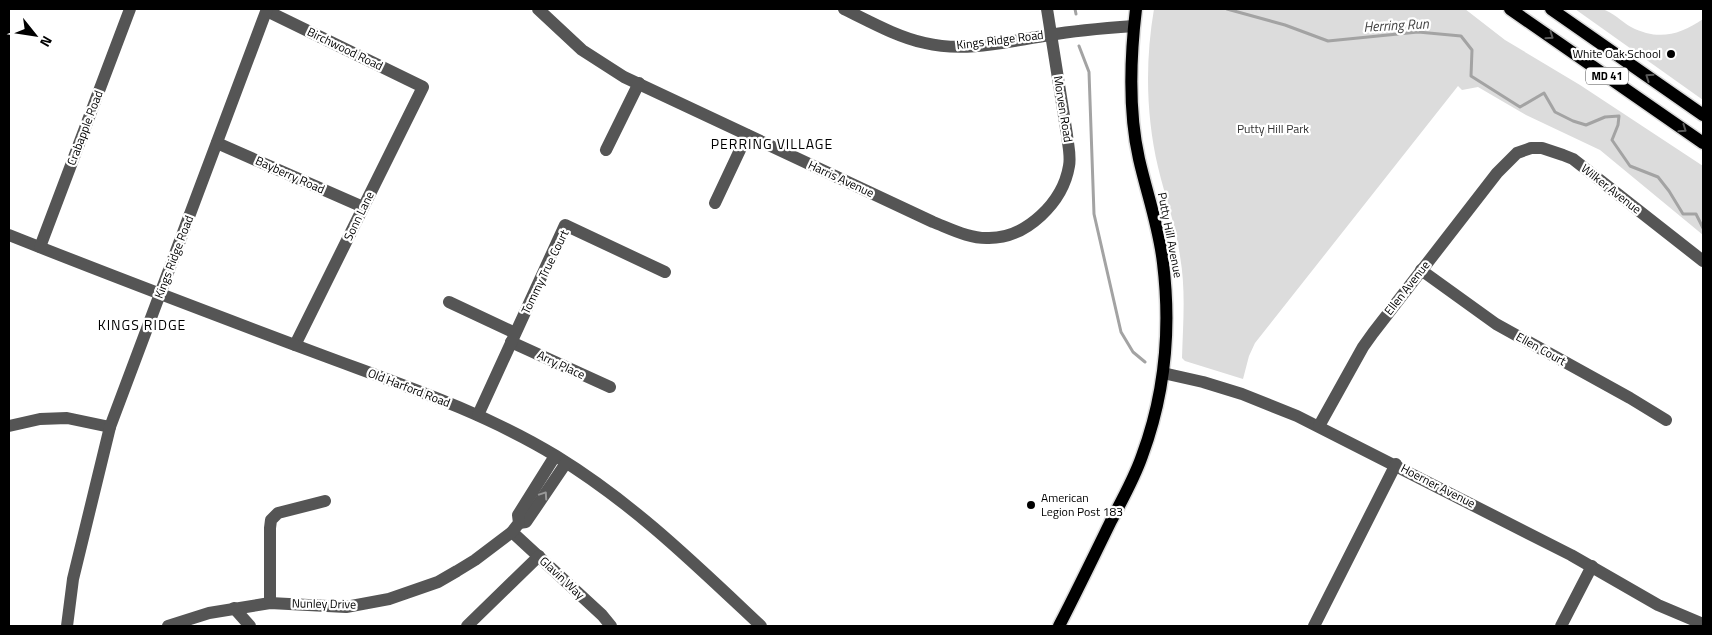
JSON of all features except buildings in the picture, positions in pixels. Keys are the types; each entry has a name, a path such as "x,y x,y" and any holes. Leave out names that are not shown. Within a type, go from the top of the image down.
{"main road":[{"name":"Putty Hill Avenue","path":"1059,626 1141,458 1154,418 1163,373 1166,327 1165,282 1159,239 1135,136 1131,83 1136,9"},
{"name":"MD 41","path":"1510,9 1703,143"},
{"name":"MD 41","path":"1551,9 1703,115"}],"street":[{"name":"Crabapple Road","path":"40,248 130,9"},
{"name":"Harris Avenue","path":"538,9 582,50 624,77 933,222 975,237 1000,238 1012,234 1034,221 1050,206"},
{"name":"Kings Ridge Road","path":"844,9 900,35 938,46 961,47 1001,43 1050,34 1134,26"},
{"name":"Morven Road","path":"1047,9 1070,163 1063,185 1050,206"},
{"name":"Kings Ridge Road","path":"67,626 73,579 110,427 267,10"},
{"name":"Birchwood Road","path":"267,10 423,86"},
{"path":"606,150 639,83"},
{"name":"Sonn Lane","path":"295,344 423,86"},
{"path":"715,203 747,135"},
{"name":"Bayberry Road","path":"218,143 363,208"},
{"name":"Wilker Avenue","path":"1509,160 1517,153 1531,148 1542,148 1573,159 1703,261"},
{"name":"Ellen Avenue","path":"1319,426 1363,347 1384,316 1509,160"},
{"name":"Tommy True Court","path":"478,415 566,225 665,272"},
{"name":"Old Harford Road","path":"9,235 432,396 478,415 522,437 609,491 647,521 761,626"},
{"name":"Ellen Court","path":"1421,270 1496,324 1666,420"},
{"name":"Arry Place","path":"450,302 514,338 610,387"},
{"name":"Hoerner Avenue","path":"1163,373 1203,382 1242,394 1319,426 1592,566 1658,605 1703,624"},
{"path":"9,426 40,419 67,418 110,427"},
{"name":"Nunley Drive","path":"168,626 234,608 270,603 346,607 389,600 438,582 475,560 515,527 526,522 560,459"},
{"path":"1314,626 1396,464"},
{"path":"270,603 271,520 278,513 325,500"},
{"name":"Glavin Way","path":"515,527 539,556 602,615 611,626"},
{"path":"468,626 539,556"},
{"path":"1561,626 1592,566"},
{"path":"234,608 250,626"}],"green space":[{"name":"Putty Hill Park","path":"1154,9 1465,9 1505,40 1580,85 1703,166 1703,235 1600,150 1526,115 1478,87 1462,90 1458,86 1255,343 1249,356 1243,379 1185,361 1182,358 1184,307 1182,269 1176,233 1154,148 1149,108 1149,48"},
{"name":"White Oak School","path":"1575,9 1602,9 1610,12 1631,27 1650,34 1660,35 1686,29 1703,19 1703,100"}],"waterway":[{"path":"1075,9 1076,14"},
{"name":"Herring Run","path":"1227,9 1285,25 1328,41 1418,32 1461,36 1472,50 1471,76 1520,107 1544,93 1555,112 1586,125 1605,117 1619,116 1618,125 1612,140 1630,166 1658,177 1683,214 1696,214 1703,228"},
{"path":"1079,46 1089,72 1094,214 1121,332 1133,352 1145,362"}],"place":[{"name":"White Oak School","path":"1671,54"},
{"name":"American Legion Post 183","path":"1031,505"}],"district":[{"name":"PERRING VILLAGE","path":"772,144"},
{"name":"KINGS RIDGE","path":"142,325"}]}
